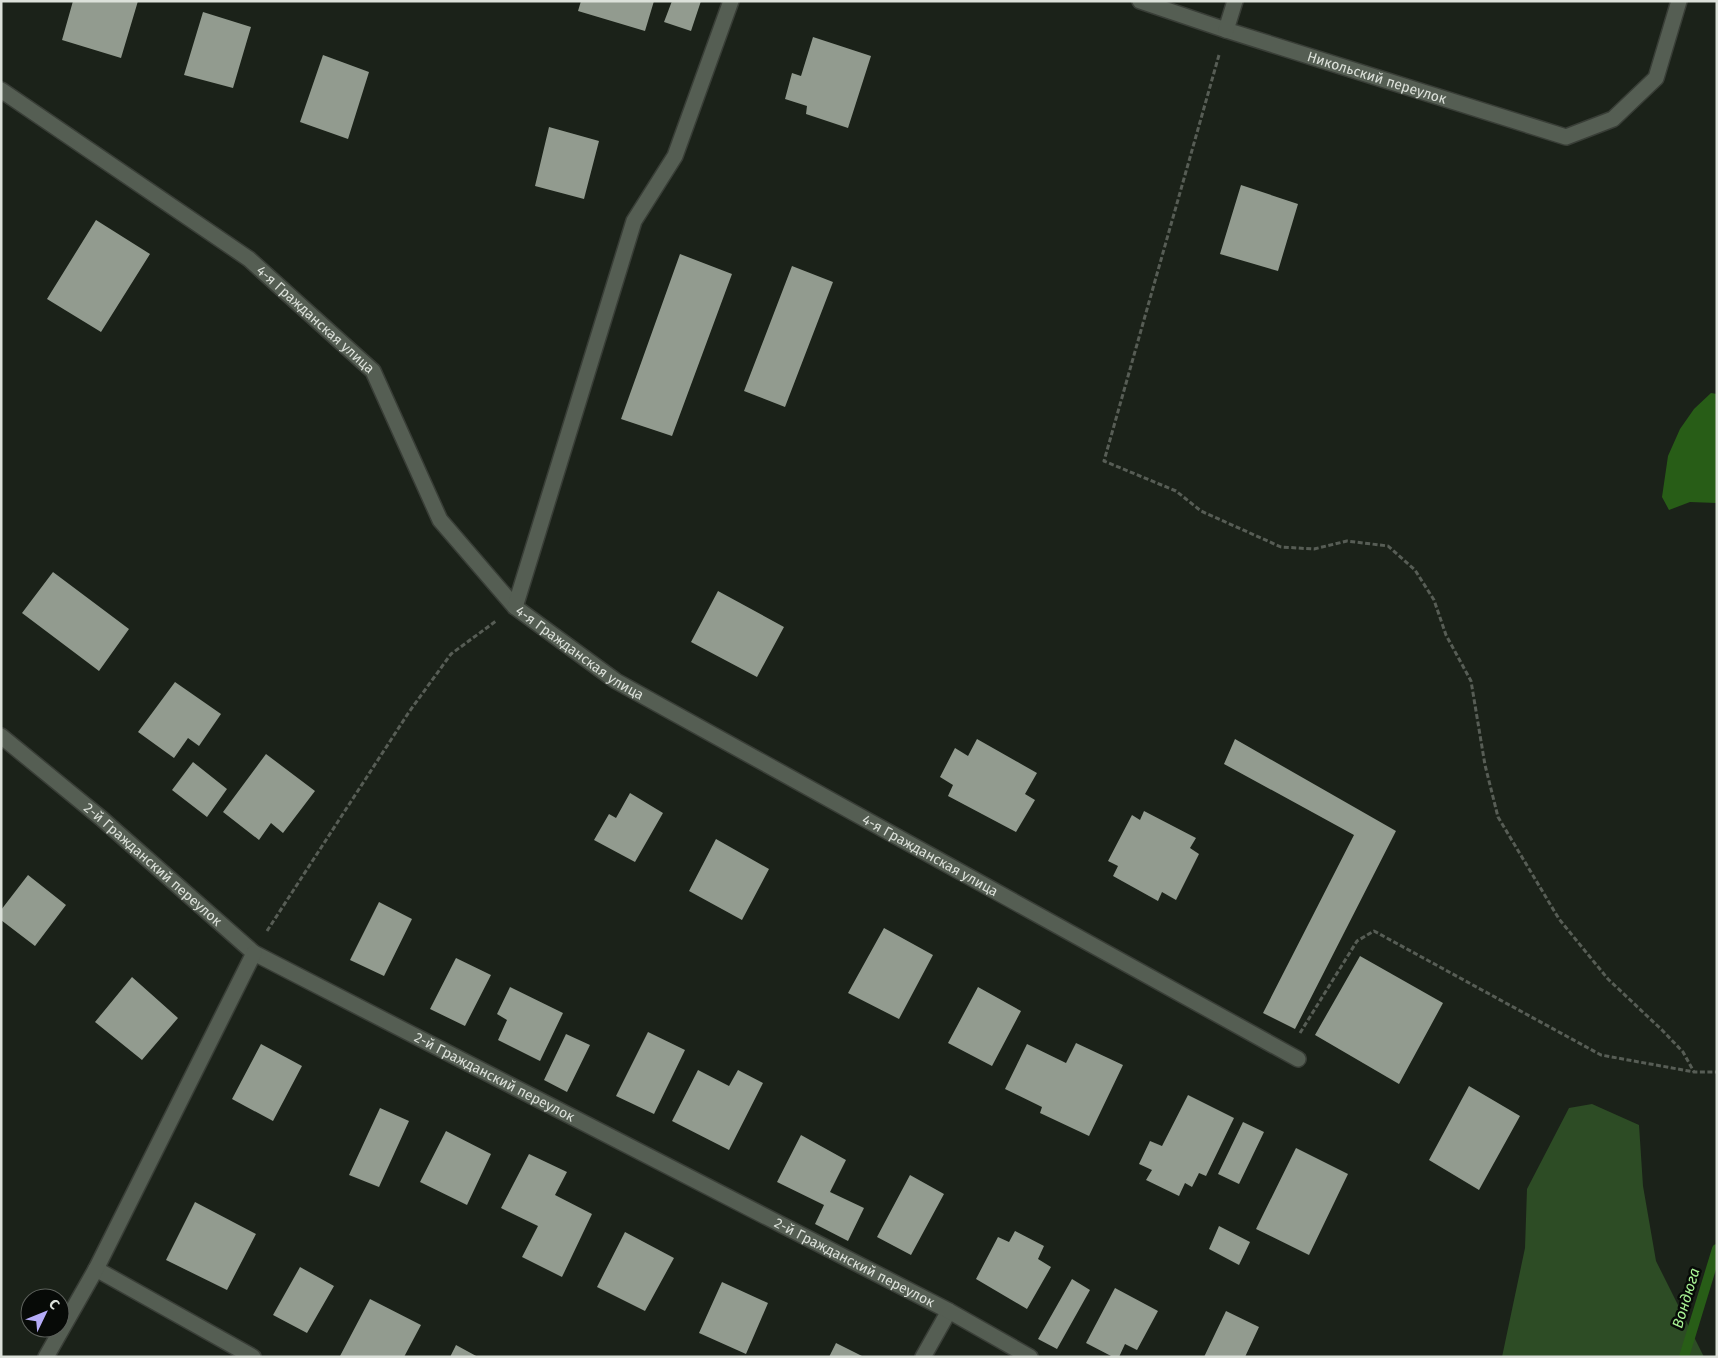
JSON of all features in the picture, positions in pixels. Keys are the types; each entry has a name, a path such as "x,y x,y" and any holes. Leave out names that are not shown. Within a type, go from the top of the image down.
{"street":[{"path":"515,607 634,221 675,156 731,1"},
{"name":"Никольский переулок","path":"1140,1 1566,137 1613,119 1656,78 1679,1"},
{"path":"1226,30 1235,1"},
{"name":"4-я Гражданская улица","path":"1,90 249,259 373,371 440,520 515,607 616,681 1293,1056"},
{"name":"2-й Гражданский переулок","path":"1,736 101,818 254,953 949,1311 1030,1357"},
{"path":"46,1357 96,1269 254,953"},
{"path":"96,1269 253,1357"},
{"path":"922,1357 949,1311"}],"path":[{"path":"1226,30 1104,461 1176,491 1200,511 1281,546 1314,549 1347,541 1388,546 1414,570 1434,600 1446,635 1471,681 1485,765 1498,817 1559,919 1608,979 1684,1052 1694,1072"},
{"path":"254,953 409,712 451,654 515,607"},
{"path":"1293,1056 1357,940 1374,931 1601,1054 1694,1072 1717,1072"}],"shaded area":[{"path":"1711,393 1717,394 1717,503 1690,502 1669,510 1662,497 1668,456 1680,429 1694,409"},
{"path":"1592,1104 1639,1125 1643,1186 1656,1261 1704,1357 1502,1357 1525,1248 1527,1189 1569,1108"}],"building":[{"path":"73,1 138,1 121,58 62,40"},
{"path":"581,1 654,1 645,31 578,11"},
{"path":"672,1 701,1 691,31 664,22"},
{"path":"203,12 251,27 233,88 184,75"},
{"path":"813,37 871,56 848,128 806,114 807,106 785,99 792,73 801,76"},
{"path":"323,55 369,72 348,139 300,122"},
{"path":"549,127 599,141 584,199 535,186"},
{"path":"1241,185 1298,204 1278,271 1220,254"},
{"path":"96,220 150,254 101,332 47,299"},
{"path":"680,254 732,274 672,436 621,419"},
{"path":"792,266 833,282 785,407 744,391"},
{"path":"53,572 129,629 99,671 22,613"},
{"path":"718,591 784,627 757,677 691,642"},
{"path":"175,682 221,714 199,746 188,738 174,758 138,732"},
{"path":"977,739 1037,773 1025,794 1035,800 1016,832 948,796 953,785 940,777 955,748 968,756"},
{"path":"1235,739 1396,831 1295,1029 1263,1013 1354,835 1224,764"},
{"path":"266,754 315,791 283,833 271,823 259,840 223,812"},
{"path":"193,762 227,789 207,817 172,790"},
{"path":"630,793 663,813 635,862 594,840 609,814 616,818"},
{"path":"1144,811 1196,838 1190,848 1199,854 1176,900 1162,892 1158,901 1113,876 1118,866 1108,861 1132,815 1140,820"},
{"path":"716,839 769,869 742,920 689,891"},
{"path":"28,875 66,905 35,946 1,920 1,910"},
{"path":"379,902 412,919 384,976 350,960"},
{"path":"884,928 933,955 899,1019 848,993"},
{"path":"1360,956 1443,1003 1399,1084 1315,1035"},
{"path":"456,958 491,975 465,1026 430,1009"},
{"path":"132,977 178,1018 142,1060 95,1022"},
{"path":"510,987 563,1013 540,1061 498,1040 507,1020 497,1014"},
{"path":"978,987 1021,1011 992,1066 948,1043"},
{"path":"648,1032 685,1050 654,1114 616,1096"},
{"path":"566,1034 590,1045 567,1092 544,1080"},
{"path":"1076,1043 1123,1065 1089,1136 1040,1113 1042,1107 1005,1089 1027,1044 1066,1063"},
{"path":"261,1044 302,1066 273,1121 232,1099"},
{"path":"698,1070 729,1086 738,1070 763,1083 729,1150 672,1121"},
{"path":"1469,1086 1520,1116 1479,1190 1429,1160"},
{"path":"1188,1095 1234,1118 1206,1176 1199,1173 1192,1187 1185,1183 1179,1196 1146,1180 1152,1170 1139,1164 1150,1141 1162,1146"},
{"path":"380,1108 409,1121 379,1187 349,1175"},
{"path":"1243,1122 1264,1132 1239,1184 1218,1174"},
{"path":"446,1131 491,1154 467,1205 420,1182"},
{"path":"801,1135 846,1160 830,1192 864,1208 848,1241 815,1224 824,1205 777,1182"},
{"path":"1296,1148 1348,1174 1309,1255 1256,1229"},
{"path":"529,1154 567,1172 555,1195 592,1214 562,1277 522,1257 538,1226 501,1208"},
{"path":"910,1175 944,1194 911,1255 877,1237"},
{"path":"195,1202 256,1234 227,1290 166,1260"},
{"path":"1219,1226 1250,1242 1239,1265 1209,1249"},
{"path":"1015,1231 1044,1246 1038,1259 1051,1267 1027,1309 976,1279 998,1237 1009,1242"},
{"path":"625,1232 674,1258 645,1311 597,1287"},
{"path":"300,1267 334,1286 307,1333 273,1315"},
{"path":"1072,1279 1090,1290 1057,1349 1038,1339"},
{"path":"722,1282 768,1303 746,1354 699,1333"},
{"path":"1115,1288 1158,1311 1137,1350 1125,1344 1119,1357 1113,1357 1086,1343"},
{"path":"370,1299 421,1325 404,1357 340,1356"},
{"path":"1226,1311 1259,1327 1245,1357 1204,1357"},
{"path":"836,1343 864,1357 829,1357"},
{"path":"456,1345 478,1357 450,1357"}],"waterway":[{"name":"Вондюга","path":"1684,1357 1717,1249"}]}
